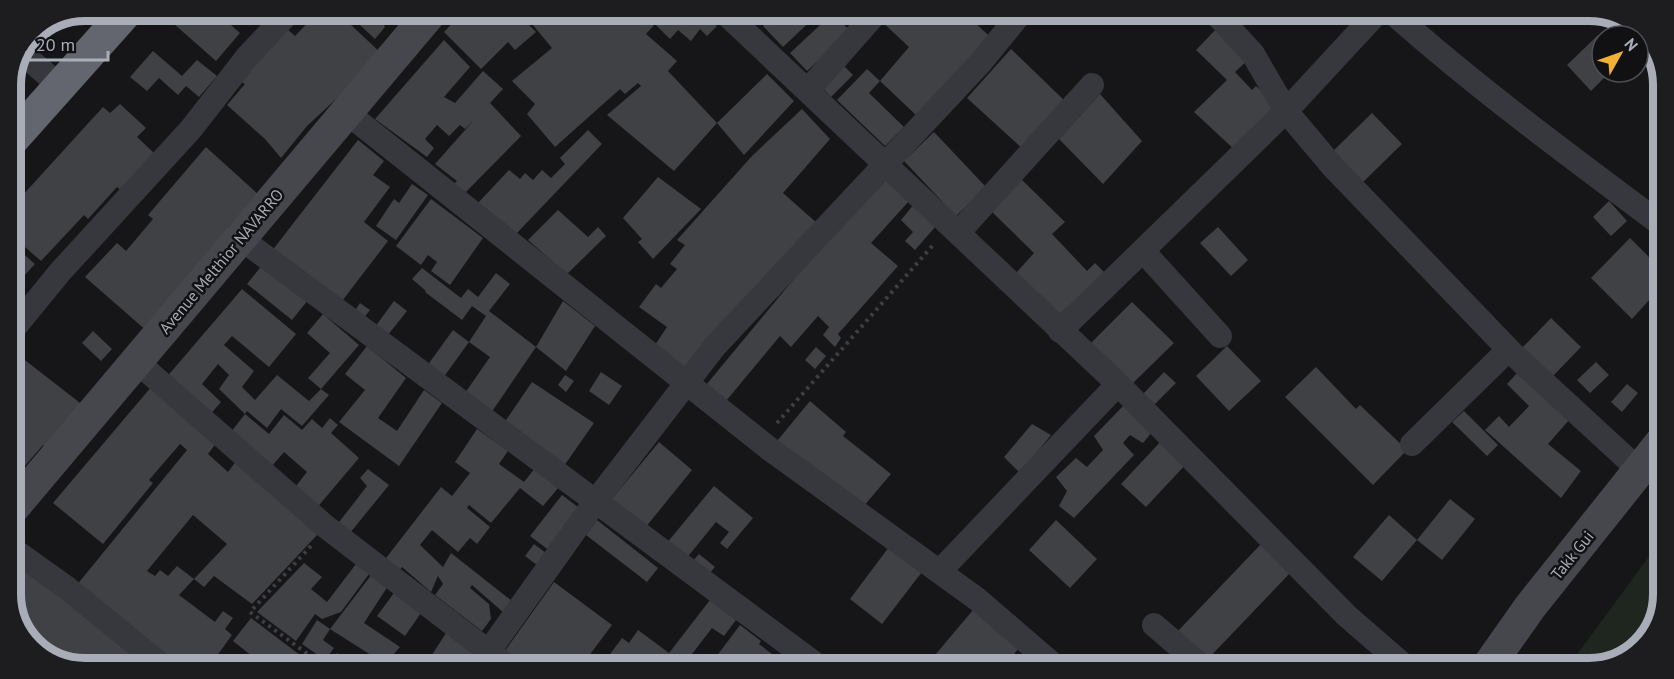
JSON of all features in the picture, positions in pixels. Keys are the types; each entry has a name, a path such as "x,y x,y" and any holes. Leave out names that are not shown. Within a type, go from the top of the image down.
{"highway":[{"path":"21,130 118,21"}],"street":[{"path":"21,320 60,272 191,129 247,57 281,21"},
{"name":"Avenue Melthior NAVARRO","path":"21,498 423,21"},
{"path":"734,21 1118,384 1347,616 1395,658"},
{"path":"808,90 869,21"},
{"path":"137,362 325,526 498,658 595,502 685,383 715,346 981,62 1014,21"},
{"path":"1223,21 1253,54 1286,111 1333,167 1508,350 1639,470"},
{"path":"1060,331 1286,111 1369,21"},
{"path":"1402,21 1447,61 1653,218"},
{"path":"28,58 60,86"},
{"path":"954,229 1092,85"},
{"path":"346,112 760,441 860,516 941,570 1039,658"},
{"path":"240,238 807,658"},
{"path":"1143,251 1220,336"},
{"path":"1412,444 1508,350"},
{"path":"941,570 1118,384"},
{"name":"Takk Gui","path":"1494,658 1530,607 1653,453"},
{"path":"21,555 67,588 153,658"},
{"path":"1154,625 1192,658"}],"path":[{"path":"760,441 954,229"},
{"path":"311,658 250,612 307,551 325,526"}],"shaded area":[{"path":"1653,551 1652,607 1640,633 1625,647 1610,655 1574,658"}],"building":[{"path":"177,21 226,21 240,33 216,61 174,24"},
{"path":"309,21 347,21 381,53 307,126 281,158 265,139 227,105 245,84 240,81 286,28 295,36"},
{"path":"356,21 386,21 383,24 385,27 375,39"},
{"path":"454,21 525,21 536,32 515,50 508,42 481,69 444,32"},
{"path":"530,21 711,21 717,26 707,36 700,29 691,41 678,30 670,39 655,24 646,34 677,61 668,71 717,123 674,171 607,115 641,86 638,83 625,94 620,89 555,147 527,114 535,104 512,81 552,48"},
{"path":"768,21 811,21 783,47 763,26"},
{"path":"824,21 841,21 850,31 807,71 790,53"},
{"path":"881,21 973,21 995,41 917,116 880,81 909,47"},
{"path":"1220,25 1251,57 1235,72 1252,90 1256,86 1279,108 1237,152 1194,112 1227,80 1196,50"},
{"path":"444,40 470,67 444,97 455,103 483,71 503,89 490,103 521,136 464,194 453,185 457,181 435,164 474,120 465,129 460,125 449,136 437,125 425,139 434,148 427,157 375,119"},
{"path":"1590,43 1590,84 1598,84 1591,91 1567,65"},
{"path":"1011,49 1066,102 1023,149 967,98"},
{"path":"153,51 182,76 197,60 217,76 199,97 186,86 178,95 159,78 147,91 130,77"},
{"path":"841,63 853,75 831,97 819,84"},
{"path":"867,69 880,81 869,93 904,127 885,146 837,100"},
{"path":"767,74 794,101 744,155 717,123"},
{"path":"1100,94 1142,141 1103,184 1059,139"},
{"path":"120,104 146,128 137,137 155,154 122,191 117,187 88,219 84,215 41,261 21,244 21,197 103,107 110,113"},
{"path":"802,109 830,139 783,193 818,224 687,370 655,345 667,327 639,307 656,284 661,288 677,269 670,264 685,245 677,240 752,156"},
{"path":"1372,113 1402,144 1360,185 1330,154"},
{"path":"588,130 602,144 516,234 477,204 509,170 520,179 525,173 533,180 542,170 551,178 565,164 560,158"},
{"path":"934,132 986,187 956,216 904,161"},
{"path":"358,140 384,161 373,175 390,187 364,222 388,241 339,305 271,252"},
{"path":"206,147 258,194 228,227 232,231 148,332 85,277 117,243 126,251 153,219 148,215"},
{"path":"658,177 701,209 653,259 638,242 642,239 623,218"},
{"path":"885,177 910,200 871,243 898,266 838,334 841,338 835,347 823,335 829,327 818,316 791,347 780,336 726,401 706,385 798,274"},
{"path":"1020,178 1065,222 1052,234 1087,271 1095,263 1105,273 1059,315 1016,273 1034,253 989,209"},
{"path":"412,184 428,195 396,240 376,226 394,199 399,203"},
{"path":"431,199 483,238 450,285 431,271 437,262 428,255 421,265 396,246"},
{"path":"1609,201 1627,221 1611,236 1593,217"},
{"path":"914,204 937,225 915,250 905,241 913,232 901,220"},
{"path":"558,210 588,237 598,227 606,236 567,274 528,240"},
{"path":"1218,227 1248,260 1231,276 1200,243"},
{"path":"1630,238 1653,261 1653,296 1632,319 1591,278"},
{"path":"21,252 35,264 21,279"},
{"path":"263,264 308,300 292,320 247,284"},
{"path":"422,268 461,298 468,289 478,297 496,273 510,284 489,311 536,347 491,413 465,393 490,357 469,342 486,316 472,306 462,320 425,292 412,279"},
{"path":"242,289 296,334 269,367 232,336 224,345 254,371 242,387 255,400 277,375 309,401 321,389 329,395 302,426 281,409 267,428 247,411 245,414 219,389 229,375 218,364 202,384 221,402 208,417 165,379"},
{"path":"394,301 407,311 387,336 375,327"},
{"path":"563,301 595,326 566,371 536,347"},
{"path":"1132,302 1174,343 1132,384 1091,343"},
{"path":"360,303 370,310 363,319 354,312"},
{"path":"323,314 359,345 321,389 308,378 330,353 307,333"},
{"path":"1551,318 1581,347 1552,377 1522,348"},
{"path":"453,330 469,342 443,378 427,366"},
{"path":"93,331 112,349 101,361 82,343"},
{"path":"367,346 406,378 378,418 397,431 424,390 442,403 399,466 339,422 365,390 345,374"},
{"path":"1227,346 1261,381 1229,411 1196,376"},
{"path":"816,347 826,356 815,369 805,360"},
{"path":"21,357 84,406 49,450 43,445 21,470"},
{"path":"1596,362 1609,375 1590,393 1577,380"},
{"path":"1316,367 1356,409 1360,405 1407,450 1373,485 1285,397"},
{"path":"1519,371 1570,419 1548,444 1581,471 1561,498 1485,430 1499,416 1509,427 1529,406 1507,384"},
{"path":"601,372 622,386 609,405 589,391"},
{"path":"1164,372 1176,383 1154,405 1143,394"},
{"path":"565,375 574,381 566,392 558,385"},
{"path":"532,382 594,423 564,466 504,423"},
{"path":"1627,384 1638,393 1622,412 1611,402"},
{"path":"152,386 217,442 208,454 228,472 237,460 319,533 252,604 214,576 204,587 194,579 179,595 215,622 223,611 233,618 225,629 232,635 215,658 170,658 76,586 187,450 180,444 149,480 153,483 103,544 53,503","holes":["193,515 227,544 194,579 177,566 168,576 160,570 155,576 147,571"]},
{"path":"810,401 846,432 843,436 891,474 863,507 777,441"},
{"path":"1126,403 1153,431 1143,443 1130,435 1123,443 1134,455 1074,518 1059,506 1067,491 1056,477 1076,458 1087,467 1103,450 1094,436"},
{"path":"1464,411 1498,445 1487,456 1452,422"},
{"path":"245,414 269,434 284,415 302,430 312,419 322,428 330,418 338,425 331,433 359,458 315,510 292,491 307,472 284,452 272,466 231,432"},
{"path":"1032,424 1051,435 1020,473 1004,457"},
{"path":"477,429 508,451 499,464 524,482 535,468 559,487 543,506 520,488 491,523 469,505 467,508 490,527 477,544 470,538 458,552 432,530 420,545 443,567 451,553 512,601 504,613 472,585 470,588 489,604 491,619 482,631 435,595 443,584 438,576 431,592 402,567 397,574 383,562 441,487 452,496 470,473 455,462"},
{"path":"1163,439 1188,462 1146,507 1121,484"},
{"path":"659,442 692,470 645,528 611,500"},
{"path":"368,469 389,485 350,533 336,526 367,486 360,478"},
{"path":"714,486 753,518 727,549 720,543 729,532 716,522 685,560 666,544"},
{"path":"562,495 582,510 550,551 530,536"},
{"path":"1450,499 1475,519 1442,560 1417,540"},
{"path":"1389,515 1417,540 1382,581 1353,557"},
{"path":"597,520 658,568 647,582 586,535"},
{"path":"1056,520 1097,559 1070,588 1029,550"},
{"path":"892,543 925,568 882,624 850,599"},
{"path":"1262,543 1291,572 1209,658 1201,658 1176,633"},
{"path":"534,544 546,553 537,565 525,556"},
{"path":"699,554 715,567 707,576 691,563"},
{"path":"304,563 322,577 311,589 327,602 356,564 369,574 341,612 322,619 315,614 296,641 257,612"},
{"path":"21,566 86,609 136,658 72,657 49,647 32,630 24,615 21,598"},
{"path":"372,574 388,586 364,623 400,647 390,658 376,658 330,629"},
{"path":"554,582 612,625 587,658 506,658 502,655"},
{"path":"394,593 421,613 405,636 377,616"},
{"path":"710,600 736,620 724,636 712,628 692,654 697,658 673,656 672,658 607,658 622,638 629,643 638,630 669,653"},
{"path":"978,604 1024,642 1011,658 933,658"},
{"path":"251,618 304,658 254,658 233,641"},
{"path":"317,620 330,629 323,640 334,648 326,658 322,658 302,644"},
{"path":"740,625 761,641 759,644 777,658 715,658"},
{"path":"448,630 482,653 478,658 430,658"},
{"path":"337,653 344,658 334,658"}]}
